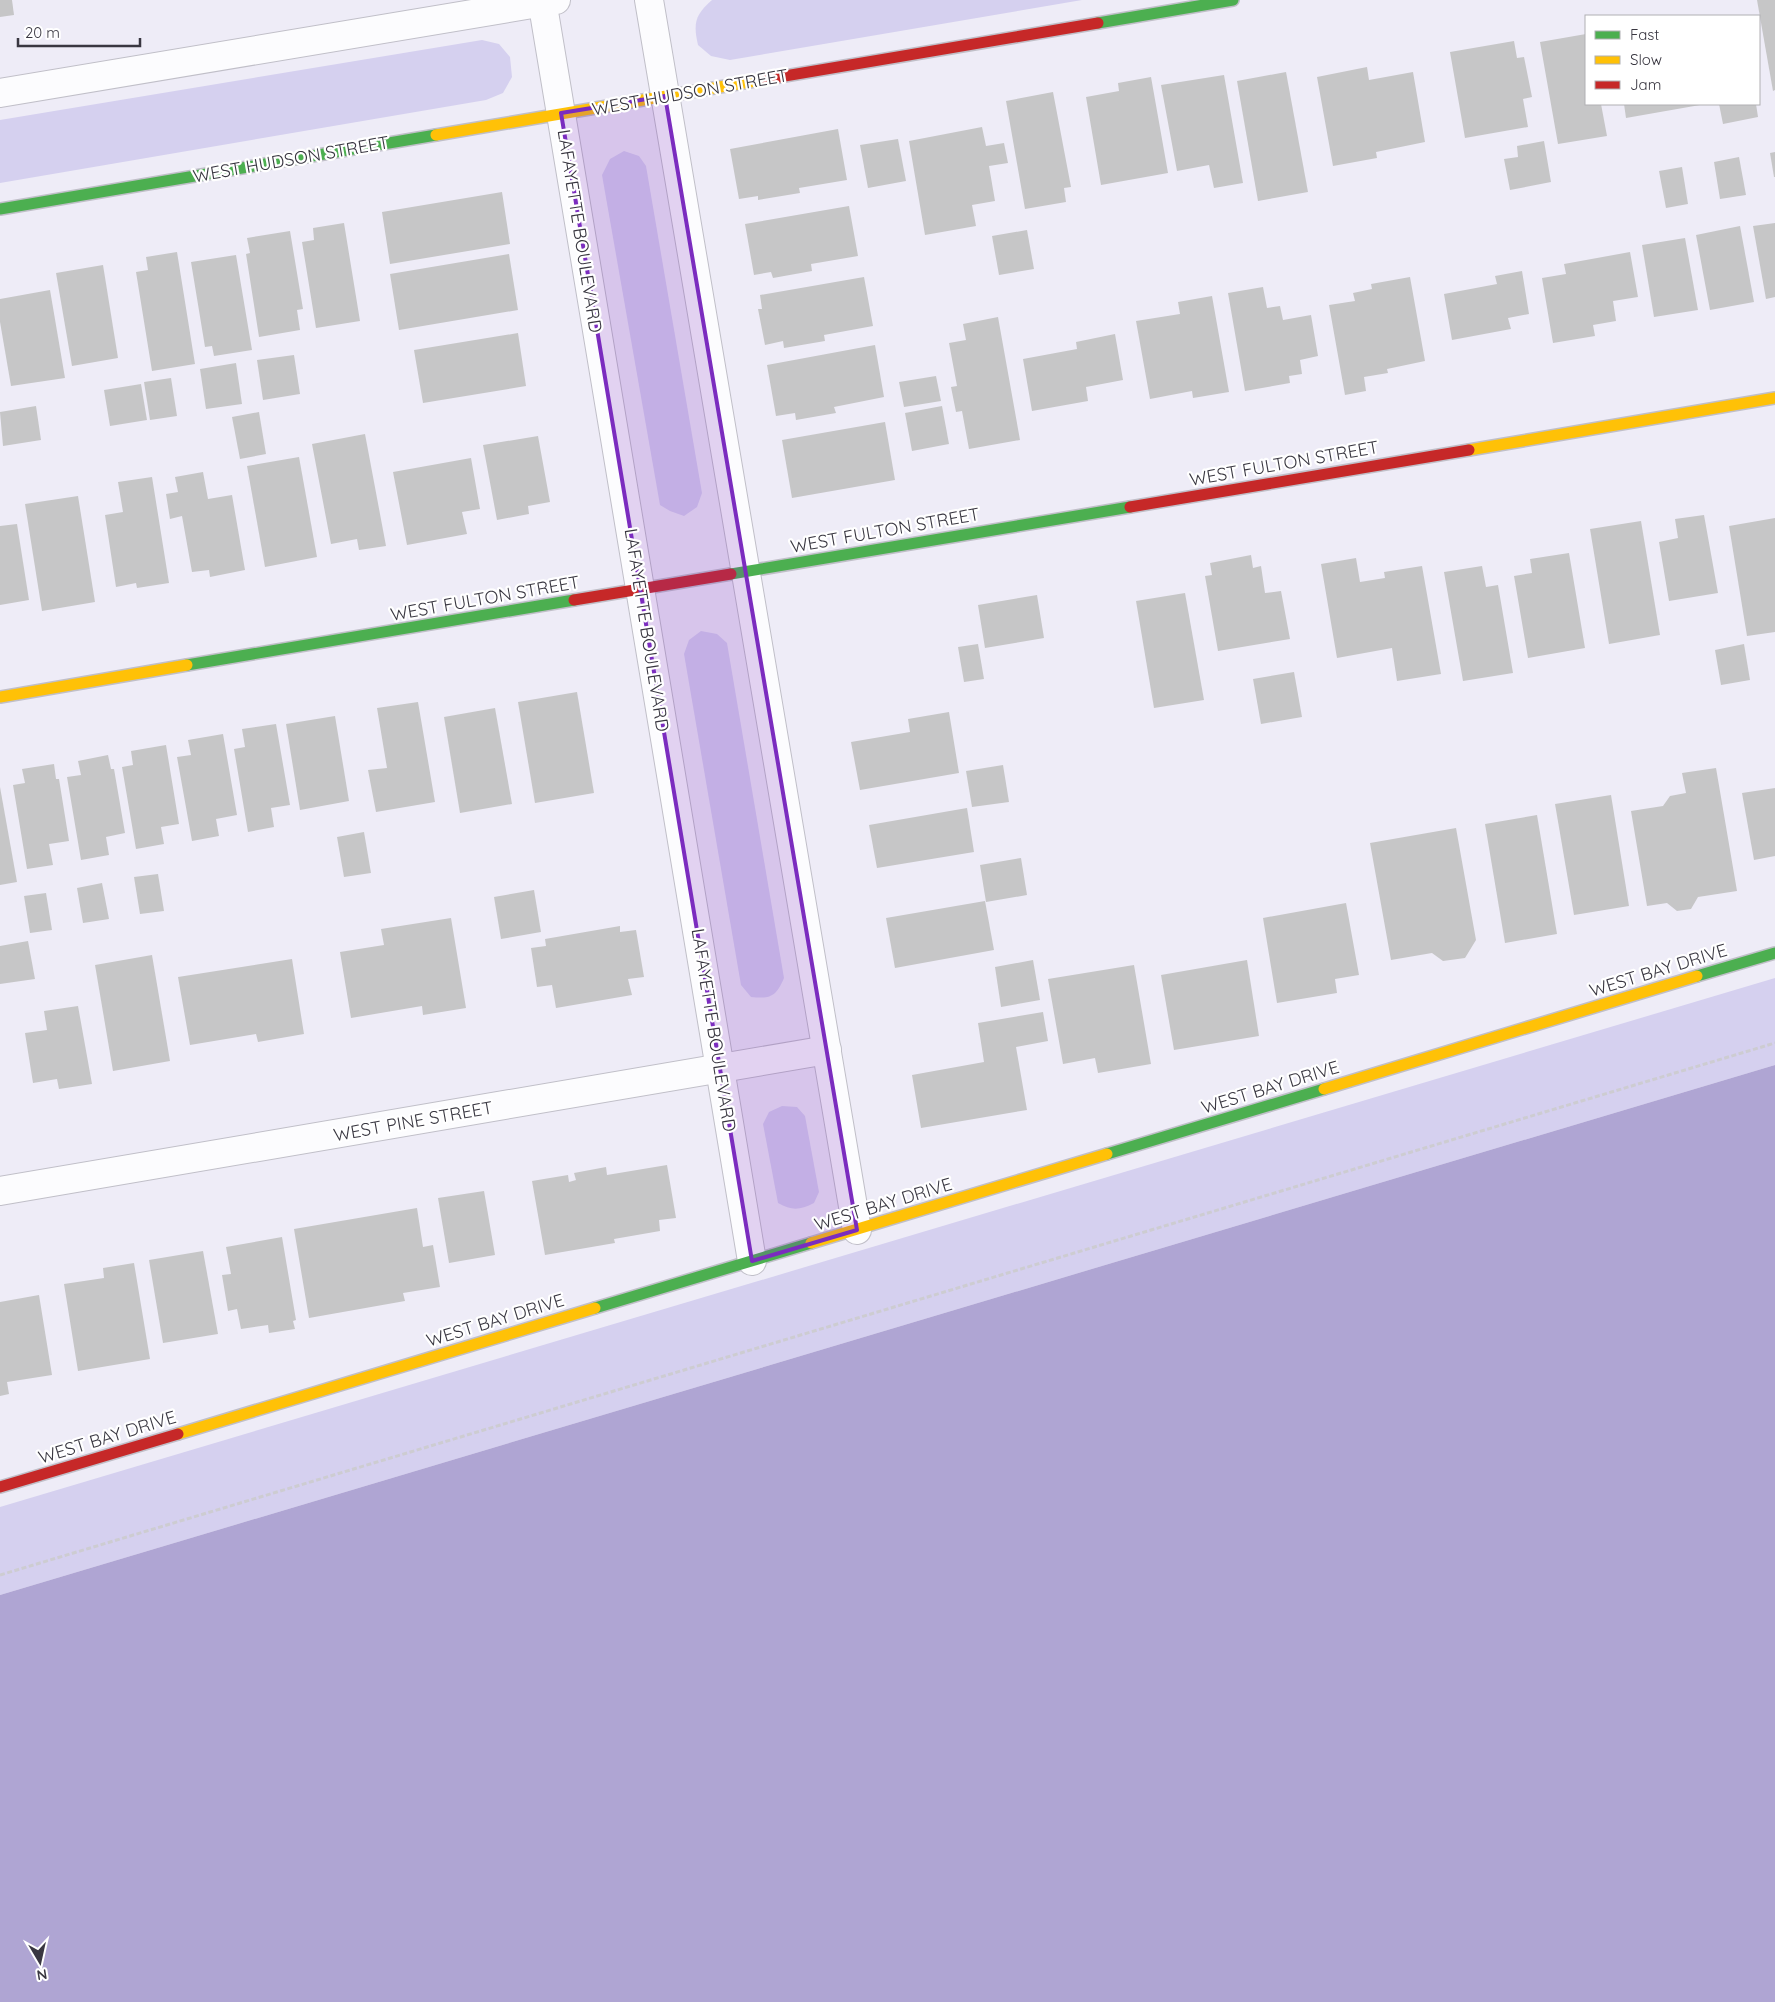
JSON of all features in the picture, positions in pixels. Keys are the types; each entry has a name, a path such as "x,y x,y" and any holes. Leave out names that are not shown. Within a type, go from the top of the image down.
{"street":[{"path":"649,0 857,1230"},
{"name":"WEST HUDSON STREET","path":"0,208 1233,0"},
{"path":"0,93 547,1"},
{"name":"LAFAYETTE BOULEVARD","path":"547,1 561,113 752,1261"},
{"name":"WEST FULTON STREET","path":"0,697 1775,398"},
{"name":"WEST BAY DRIVE","path":"0,1487 1775,953"},
{"name":"WEST PINE STREET","path":"0,1191 827,1050"}],"path":[{"path":"0,1575 1775,1043"}],"highlighted area":[{"path":"665,96 857,1230 752,1261 561,113"}],"shaded area":[{"path":"712,0 1082,0 730,60 711,56 698,45 697,20 702,10"},
{"path":"482,40 499,44 510,57 512,77 503,93 486,100 0,183 0,120"},
{"path":"624,151 639,156 646,166 702,493 697,507 684,516 660,505 602,175 610,159"},
{"path":"701,631 717,634 727,643 784,978 775,993 763,998 751,997 741,985 684,654 689,640"},
{"path":"1775,978 1775,1065 0,1595 0,1507"},
{"path":"1775,1065 1775,2002 0,2002 0,1595"},
{"path":"782,1106 797,1107 805,1116 819,1192 814,1203 800,1208 792,1208 778,1203 763,1124 769,1112"}],"building":[{"path":"0,0 12,0 14,15 0,17"},
{"path":"1757,0 1775,0 1775,90 1773,91 1760,15"},
{"path":"1585,34 1585,105 1601,105 1607,136 1558,144 1540,42"},
{"path":"1514,41 1517,58 1524,57 1532,97 1523,99 1528,127 1465,138 1450,52"},
{"path":"1367,67 1369,80 1413,72 1425,142 1376,152 1377,158 1333,166 1317,77"},
{"path":"1286,72 1308,192 1258,201 1237,81"},
{"path":"1224,75 1243,183 1214,188 1209,165 1177,171 1161,85"},
{"path":"1151,77 1168,173 1101,185 1086,97 1119,91 1118,83"},
{"path":"1053,92 1071,187 1064,188 1066,202 1025,209 1006,101"},
{"path":"1624,105 1700,105 1626,118"},
{"path":"1719,105 1756,105 1758,117 1723,124"},
{"path":"982,127 986,146 1004,143 1008,163 989,166 995,201 972,205 976,226 925,235 909,141"},
{"path":"838,129 847,180 799,188 800,193 758,200 758,196 739,199 730,149"},
{"path":"898,139 906,181 868,188 860,145"},
{"path":"1544,141 1551,182 1510,190 1504,159 1518,157 1517,146"},
{"path":"1775,152 1775,177 1774,177 1770,153"},
{"path":"1739,157 1746,195 1720,199 1714,162"},
{"path":"1682,167 1688,204 1666,208 1659,171"},
{"path":"502,192 510,244 390,264 382,212"},
{"path":"849,206 858,256 811,264 812,271 773,278 771,272 754,275 745,224"},
{"path":"344,223 360,321 316,328 302,242 314,240 313,228"},
{"path":"1775,223 1775,297 1766,299 1753,226"},
{"path":"1740,226 1754,302 1710,310 1696,235"},
{"path":"1027,230 1034,269 999,275 992,236"},
{"path":"290,231 303,309 297,310 300,330 259,337 246,254 250,253 247,238"},
{"path":"1685,238 1698,310 1654,317 1642,245"},
{"path":"177,252 195,364 152,371 136,272 148,270 146,257"},
{"path":"1630,252 1638,297 1613,301 1616,321 1593,325 1595,336 1553,343 1542,278 1566,274 1564,264"},
{"path":"509,254 518,310 399,330 390,274"},
{"path":"236,255 252,350 214,356 212,346 205,347 191,262"},
{"path":"103,265 118,358 72,366 56,273"},
{"path":"1522,271 1529,314 1508,318 1511,329 1452,340 1444,294 1497,284 1495,276"},
{"path":"864,277 873,326 824,335 825,341 784,348 783,341 765,345 758,309 762,309 760,295"},
{"path":"1410,277 1425,361 1387,369 1388,373 1364,377 1366,391 1345,395 1329,305 1355,301 1353,293 1372,289 1371,284"},
{"path":"1263,287 1267,308 1280,306 1283,320 1311,315 1318,356 1300,360 1302,374 1289,376 1290,383 1245,391 1228,293"},
{"path":"50,290 65,378 11,386 0,322 0,299"},
{"path":"1212,296 1229,392 1193,398 1192,391 1150,399 1136,321 1180,314 1178,302"},
{"path":"998,317 1020,440 969,449 962,411 956,412 951,387 957,386 949,343 966,340 963,324"},
{"path":"518,333 526,386 423,403 414,350"},
{"path":"1115,334 1123,380 1086,387 1088,401 1032,411 1023,359 1077,349 1076,342"},
{"path":"875,345 884,397 834,407 836,413 796,420 795,413 776,416 767,365"},
{"path":"294,355 300,394 263,400 257,360"},
{"path":"236,363 242,404 206,409 200,369"},
{"path":"936,376 941,401 904,407 899,382"},
{"path":"171,378 177,416 150,420 144,382"},
{"path":"141,384 147,420 110,426 104,390"},
{"path":"36,406 41,440 3,446 0,412"},
{"path":"942,406 949,444 912,451 905,413"},
{"path":"259,412 266,454 240,459 232,417"},
{"path":"885,422 895,480 792,498 782,440"},
{"path":"365,434 386,546 359,550 357,539 331,544 312,444"},
{"path":"538,436 550,502 528,506 529,514 497,520 483,445"},
{"path":"299,457 317,557 265,567 247,466"},
{"path":"471,458 480,509 462,512 467,534 407,545 393,472"},
{"path":"203,472 208,499 232,495 245,570 210,577 209,570 192,572 182,516 170,519 166,494 178,492 175,477"},
{"path":"152,477 169,583 137,588 136,583 116,587 105,515 123,512 118,482"},
{"path":"78,496 95,602 42,611 25,504"},
{"path":"1704,515 1718,593 1669,601 1659,542 1678,538 1675,519"},
{"path":"1775,518 1775,632 1747,636 1729,526"},
{"path":"1641,521 1660,635 1609,644 1590,529"},
{"path":"17,524 29,600 0,605 0,526"},
{"path":"1569,553 1585,648 1528,658 1514,576 1532,573 1530,559"},
{"path":"1251,555 1253,568 1261,566 1265,593 1281,591 1290,639 1218,651 1205,576 1212,575 1210,563"},
{"path":"1356,558 1360,582 1385,578 1384,572 1422,566 1441,674 1397,681 1392,648 1337,658 1321,564"},
{"path":"1482,566 1486,587 1498,585 1513,673 1463,681 1444,572"},
{"path":"1185,593 1204,700 1154,708 1136,601"},
{"path":"1037,595 1044,638 985,648 978,605"},
{"path":"978,644 984,679 964,682 958,647"},
{"path":"1744,644 1750,680 1721,685 1715,650"},
{"path":"1294,672 1302,717 1261,724 1253,679"},
{"path":"577,692 594,793 535,803 518,702"},
{"path":"418,702 435,802 376,812 368,770 387,768 377,708"},
{"path":"495,708 512,804 460,813 444,717"},
{"path":"949,712 959,773 860,790 851,742 910,732 908,719"},
{"path":"335,716 349,801 300,810 286,724"},
{"path":"276,724 290,805 271,808 274,827 248,832 234,749 245,747 242,729"},
{"path":"223,734 237,815 216,819 219,836 192,841 177,757 191,755 188,740"},
{"path":"166,745 179,824 161,827 164,844 136,849 122,767 133,765 131,751"},
{"path":"108,755 111,769 114,769 125,833 106,837 109,855 81,860 67,777 81,775 78,761"},
{"path":"54,764 56,779 59,779 69,841 49,844 53,865 27,869 13,785 25,783 22,769"},
{"path":"1003,765 1009,802 972,807 966,771"},
{"path":"1716,768 1737,891 1698,897 1691,909 1677,911 1667,903 1647,906 1631,811 1663,806 1670,796 1686,793 1682,773"},
{"path":"0,787 17,882 0,885"},
{"path":"1775,788 1775,856 1754,860 1742,793"},
{"path":"1611,795 1629,906 1574,915 1555,804"},
{"path":"967,808 974,852 877,868 869,825"},
{"path":"1537,815 1557,934 1505,943 1485,824"},
{"path":"1456,828 1476,940 1465,958 1443,961 1432,953 1391,960 1370,843"},
{"path":"364,832 371,873 344,877 337,837"},
{"path":"1021,858 1027,895 986,902 980,865"},
{"path":"158,874 164,911 140,914 134,877"},
{"path":"102,883 109,919 83,923 77,888"},
{"path":"534,890 541,932 501,939 494,897"},
{"path":"46,893 52,930 30,933 24,896"},
{"path":"985,901 994,950 895,968 886,918"},
{"path":"1346,903 1359,975 1335,979 1337,993 1277,1003 1263,918"},
{"path":"451,918 466,1008 423,1015 422,1006 351,1018 340,952 384,945 381,929"},
{"path":"620,926 620,932 636,930 644,977 628,979 632,995 556,1008 552,985 537,987 531,948 546,946 545,939"},
{"path":"28,941 35,979 0,984 0,946"},
{"path":"152,955 170,1061 113,1071 95,965"},
{"path":"292,959 304,1034 258,1042 256,1034 190,1045 178,977"},
{"path":"1033,960 1040,1000 1001,1007 995,967"},
{"path":"1247,960 1259,1036 1174,1050 1161,975"},
{"path":"1134,965 1151,1064 1098,1073 1095,1058 1063,1064 1048,979"},
{"path":"78,1006 92,1084 59,1089 57,1079 33,1083 25,1033 47,1030 44,1011"},
{"path":"1043,1012 1048,1041 1016,1047 1027,1110 921,1128 912,1075 984,1062 978,1023"},
{"path":"667,1165 676,1218 659,1220 660,1231 614,1239 615,1243 545,1255 532,1181 568,1175 569,1182 576,1180 574,1173 606,1167 607,1175"},
{"path":"484,1191 495,1255 449,1263 438,1198"},
{"path":"417,1208 423,1247 433,1245 440,1287 403,1293 405,1301 309,1318 294,1229"},
{"path":"282,1237 296,1320 293,1321 295,1329 269,1333 268,1325 241,1329 237,1309 228,1311 222,1275 231,1274 226,1247"},
{"path":"203,1251 218,1334 163,1343 149,1260"},
{"path":"134,1263 150,1359 78,1371 64,1284 104,1278 103,1268"},
{"path":"39,1295 52,1375 7,1382 9,1394 0,1396 0,1302"}],"traffic: fast":[{"path":"1098,23 1233,0"},
{"path":"0,209 436,135"},
{"path":"731,574 1130,507"},
{"path":"187,665 574,600"},
{"path":"1697,976 1775,953"},
{"path":"1107,1154 1324,1089"},
{"path":"595,1308 811,1243"}],"traffic: slow":[{"path":"436,135 761,80"},
{"path":"1469,450 1775,398"},
{"path":"0,697 187,665"},
{"path":"1324,1089 1697,976"},
{"path":"811,1243 1107,1154"},
{"path":"178,1434 595,1308"}],"traffic: jam":[{"path":"761,80 1098,23"},
{"path":"1130,507 1469,450"},
{"path":"574,600 731,574"},
{"path":"0,1487 178,1434"}]}
